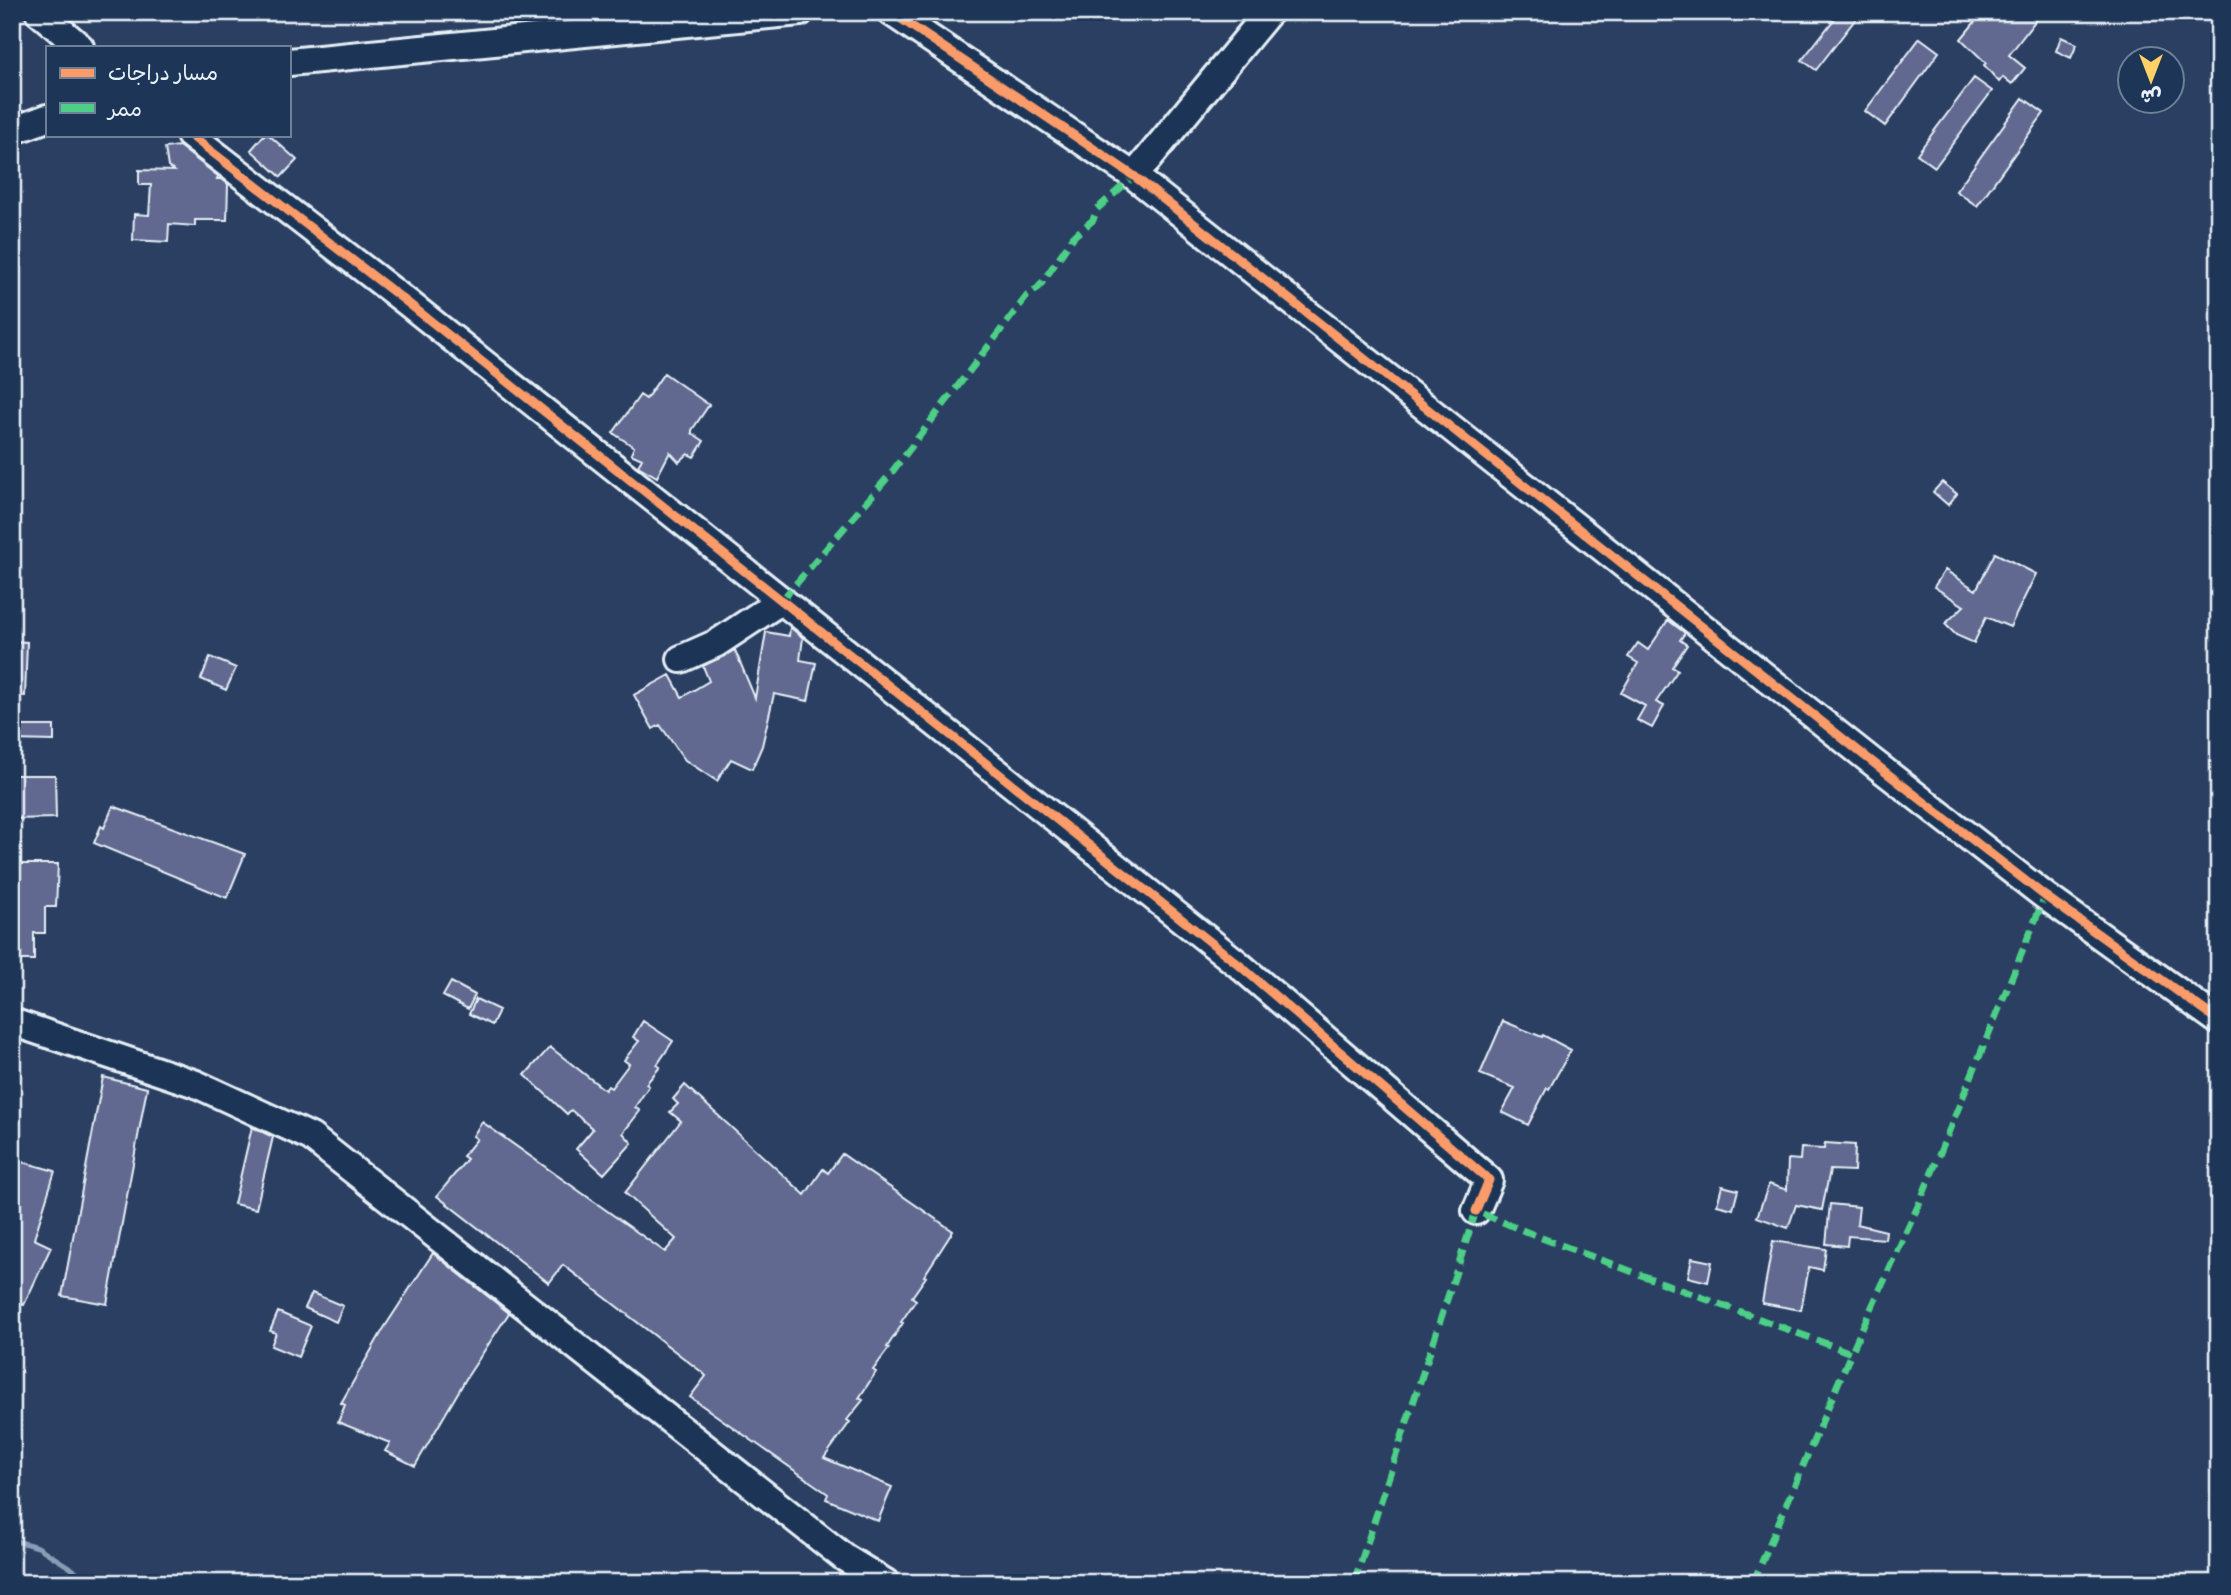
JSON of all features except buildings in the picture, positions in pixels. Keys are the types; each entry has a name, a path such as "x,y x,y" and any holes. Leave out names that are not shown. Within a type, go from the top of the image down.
{"street":[{"path":"39,12 79,46"},
{"path":"290,62 800,12"},
{"path":"891,12 1134,176 1881,769 2045,896 2219,1021"},
{"path":"1134,176 1269,12"},
{"path":"12,131 46,118"},
{"path":"191,136 408,303 1238,964 1489,1180 1476,1211"},
{"path":"681,659 717,643 782,600"},
{"path":"12,1022 196,1084 312,1137 845,1558 886,1583"}],"waterway":[{"path":"12,1540 38,1547 94,1583"}],"marked path":[{"path":"782,600 888,477 1027,296 1039,287 1074,236 1093,220 1097,209 1134,176"},
{"path":"1354,1583 1476,1211 1851,1353 1919,1204 2045,896"},
{"path":"1753,1583 1851,1353"}],"cycle path":[{"path":"891,12 1134,176 1870,760 2045,896 2219,1021"},
{"path":"191,136 408,303 1238,964 1489,1180 1476,1211"}]}
